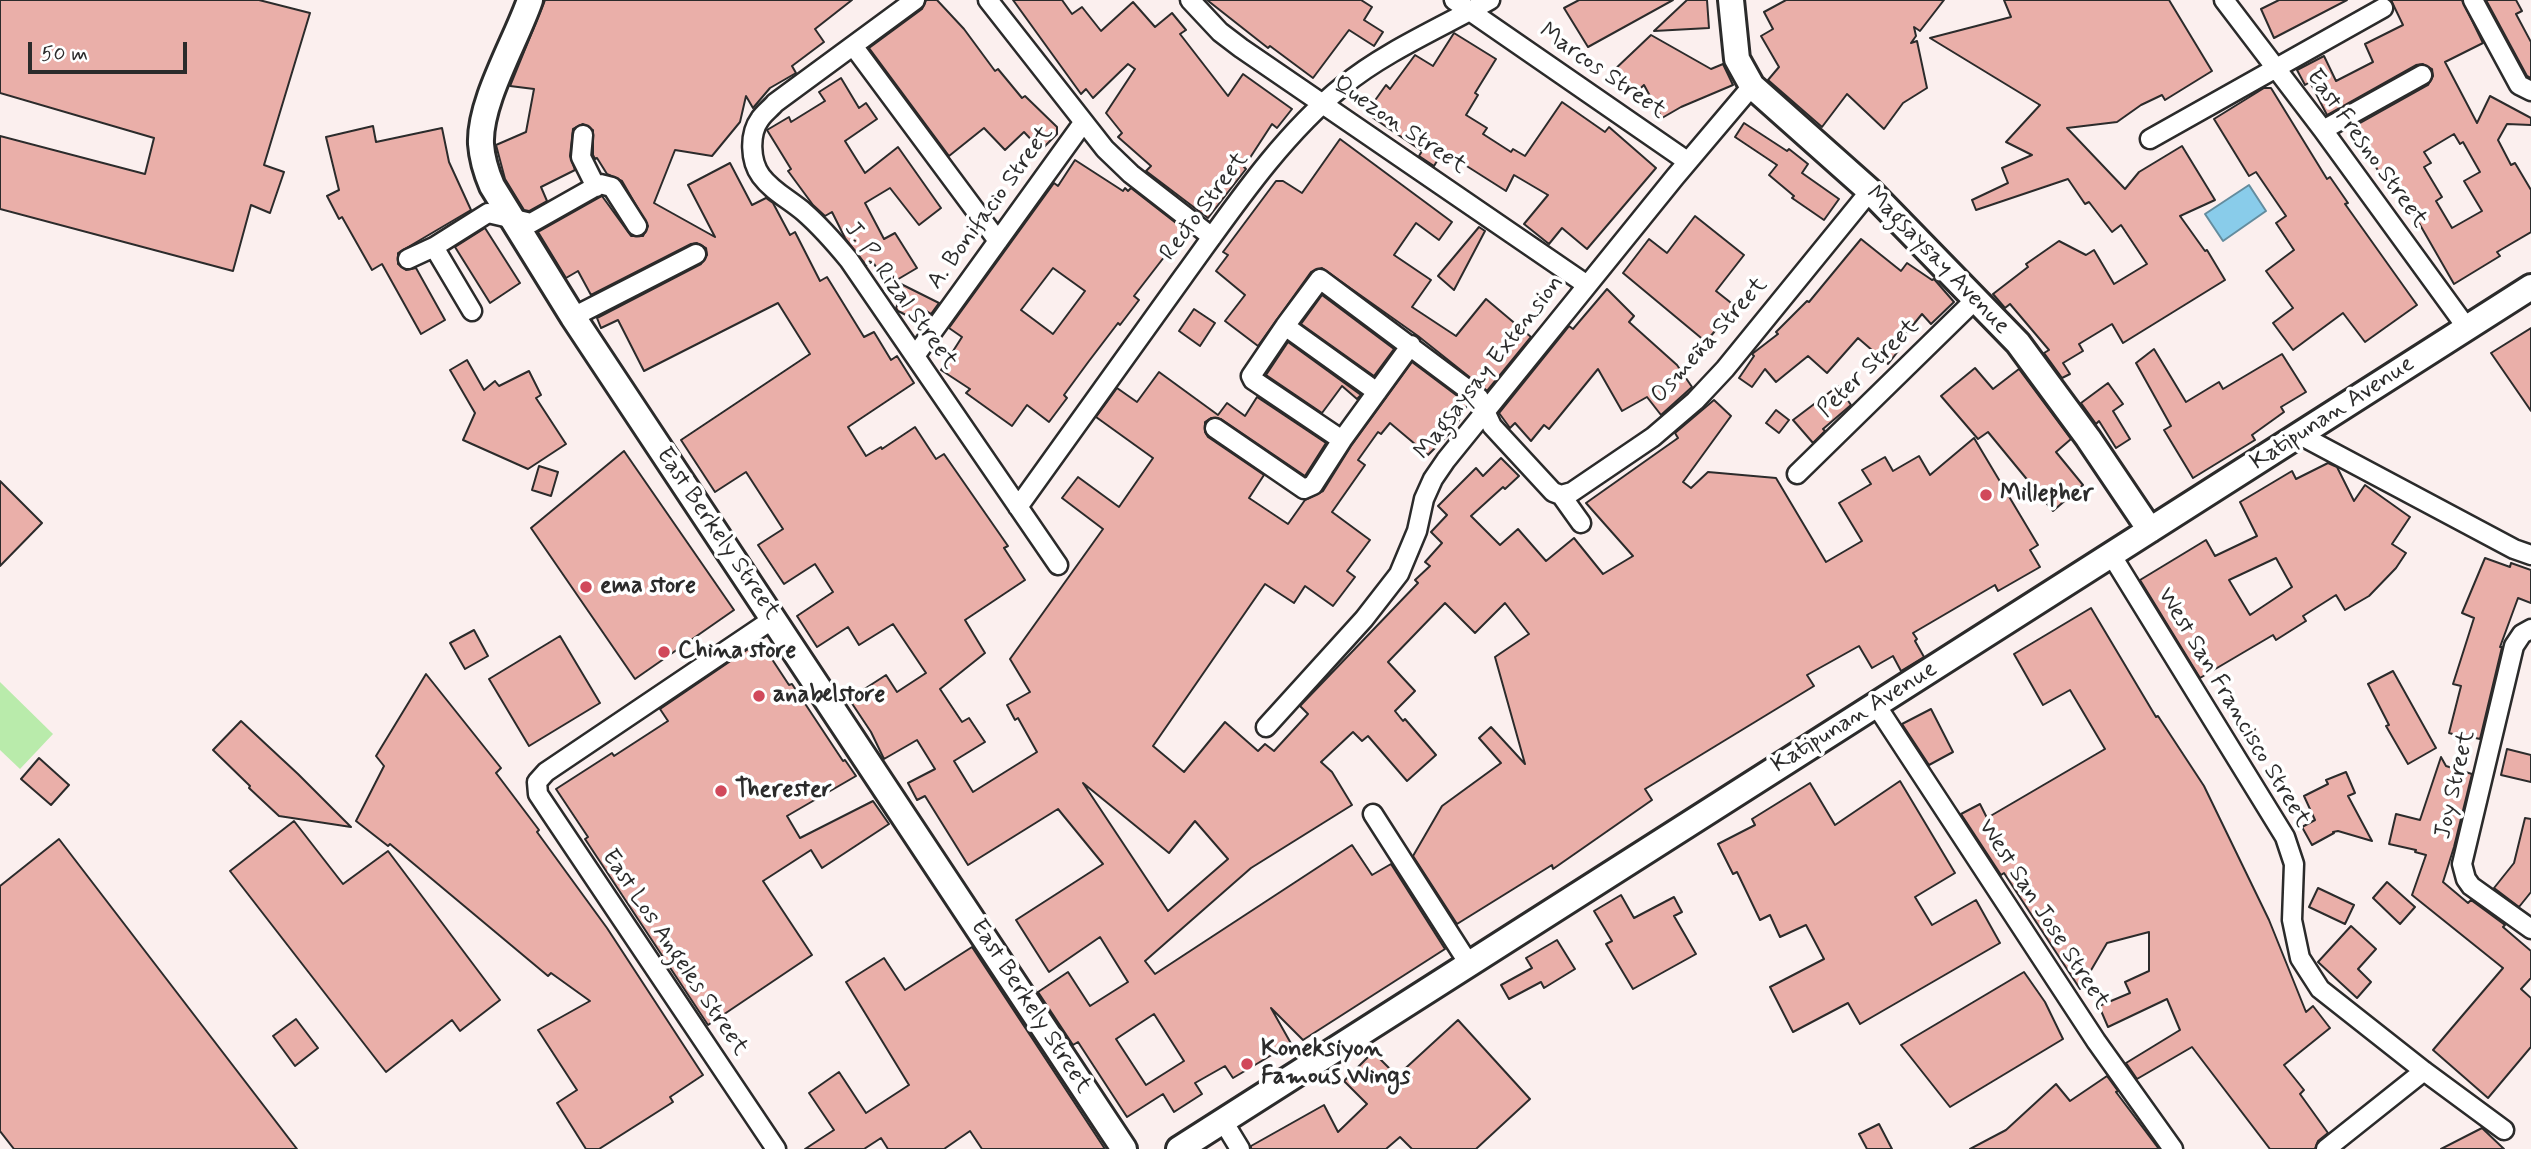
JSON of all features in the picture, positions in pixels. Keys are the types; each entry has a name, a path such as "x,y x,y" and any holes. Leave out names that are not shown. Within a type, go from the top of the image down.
{"street":[{"name":"East Berkely Street","path":"530,0 490,99 482,131 484,164 492,186 573,317 1124,1149"},
{"name":"J. P. Rizal Street","path":"915,0 775,103 759,120 752,139 753,157 760,175 803,211 849,260 1058,565"},
{"path":"988,0 1105,149 1131,174 1212,237"},
{"name":"Quezon Street","path":"1190,0 1220,32 1587,285"},
{"name":"Marcos Street","path":"1454,0 1687,161"},
{"name":"Recto Street","path":"1018,507 1212,237 1287,141 1345,84 1490,0"},
{"name":"Magsaysay Avenue","path":"1731,0 1737,59 1752,86 1870,191 2018,344 2150,530"},
{"name":"East Fresno Street","path":"2224,0 2323,130 2467,328"},
{"path":"2473,0 2519,85 2531,91"},
{"path":"2150,139 2383,8"},
{"path":"854,47 998,241"},
{"path":"2323,130 2422,75"},
{"name":"Magsaysay Extension","path":"1266,727 1364,618 1399,573 1417,531 1424,499 1433,479 1687,161 1752,86"},
{"name":"A. Bonifacio Street","path":"915,356 1083,123"},
{"path":"583,135 581,157 596,187"},
{"path":"408,260 435,247 488,213 531,223 606,184 612,187 637,226"},
{"name":"Osmeña Street","path":"1561,495 1572,492 1653,437 1695,401 1725,369 1870,191"},
{"path":"435,247 472,312"},
{"path":"573,317 696,254"},
{"path":"1342,440 1253,380 1253,372 1318,280 1322,279 1479,398 1492,426 1553,492 1561,495 1581,523"},
{"name":"Katipunan Avenue","path":"1179,1149 2531,287"},
{"name":"Peter Street","path":"1797,474 1976,299"},
{"path":"1285,326 1377,392"},
{"path":"1215,428 1304,489 1312,485 1411,345"},
{"path":"2300,435 2514,549 2531,555"},
{"name":"West San Francisco Street","path":"2112,555 2285,837 2294,864 2292,920 2300,958 2320,989 2424,1071 2504,1129"},
{"name":"East Los Angeles Street","path":"774,619 545,772 537,782 538,794 776,1149"},
{"name":"Joy Street","path":"2531,629 2522,634 2514,646 2462,864 2471,886 2531,929"},
{"name":"West San Jose Street","path":"1876,705 2096,1041 2173,1149"},
{"path":"1373,814 1469,964"},
{"path":"2326,1149 2424,1071"},
{"path":"1223,1121 1240,1149"}],"green space":[{"path":"0,682 53,734 20,769 0,750"}],"water":[{"path":"2249,185 2266,211 2223,241 2205,214"}],"building":[{"path":"0,0 259,0 310,13 264,165 284,172 270,213 251,205 233,271 0,209 0,136 145,174 154,138 0,93"},
{"path":"545,0 852,0 815,29 824,42 792,66 796,73 770,88 753,108 746,96 740,122 712,156 675,150 654,203 715,237 688,185 730,163 752,205 766,198 773,203 790,235 795,232 820,281 827,277 864,337 874,332 891,360 897,356 914,383 848,427 866,456 881,447 882,449 915,427 936,459 944,454 1008,546 1004,548 1025,580 965,620 985,653 940,689 962,722 969,718 985,742 954,761 973,792 1037,752 1018,718 1015,720 1007,705 1030,692 1010,659 1103,529 1062,498 1078,477 1119,507 1153,458 1096,417 1117,388 1137,402 1159,372 1218,415 1227,403 1245,416 1257,397 1326,443 1305,476 1221,419 1211,418 1205,422 1208,437 1264,475 1249,498 1288,524 1305,500 1323,491 1351,446 1412,362 1468,404 1454,429 1428,455 1390,423 1381,434 1378,432 1358,460 1365,465 1332,512 1370,540 1347,571 1355,577 1333,606 1305,586 1294,603 1265,584 1153,746 1184,772 1225,722 1258,751 1265,744 1274,751 1308,714 1300,706 1418,583 1415,580 1430,566 1425,562 1442,543 1431,532 1447,515 1438,506 1476,468 1483,476 1501,458 1519,476 1471,516 1500,545 1518,529 1546,561 1574,538 1603,574 1633,556 1586,503 1678,438 1675,433 1714,400 1731,416 1683,482 1691,488 1708,472 1776,478 1826,562 1862,541 1839,503 1871,484 1862,470 1885,457 1893,471 1919,456 1930,475 1974,438 2038,545 2030,550 2040,567 1998,591 1995,585 1913,633 1924,657 1901,671 1893,656 1872,668 1859,646 1807,675 1814,686 1645,789 1652,800 1553,869 1552,865 1457,924 1413,856 1442,806 1501,763 1479,738 1491,727 1525,764 1495,657 1529,634 1505,603 1475,633 1445,603 1388,662 1415,691 1395,711 1436,755 1407,781 1368,736 1362,741 1353,732 1321,762 1332,772 1352,805 1251,868 1145,961 1155,974 1352,845 1372,875 1391,864 1445,949 1303,1040 1271,1008 1293,1047 1278,1057 1275,1053 1233,1078 1225,1066 1195,1083 1202,1094 1174,1112 1163,1094 1127,1117 1078,1042 1073,1045 1038,992 1068,972 1090,1006 1128,982 1100,937 1049,972 1016,920 1103,864 1058,809 968,865 925,796 917,800 908,783 935,769 917,740 884,759 871,732 849,699 886,675 897,692 926,673 893,624 859,645 848,627 817,647 797,616 833,592 815,564 784,584 758,545 783,529 746,472 715,492 681,440 810,354 778,303 644,371 618,320 601,328 597,318 701,264 707,255 706,248 697,243 691,244 591,295 578,271 566,278 538,232 602,196 631,236 643,236 648,226 622,181 607,174 597,158 595,159 593,130 583,124 573,129 570,156 575,170 541,187 547,201 529,211 524,210 505,179 496,145 526,132 534,89 510,86","holes":["1083,783 1169,853 1195,821 1228,859 1168,911","1154,1014 1184,1061 1146,1085 1116,1039"]},
{"path":"926,0 937,0 964,29 995,71 998,69 1022,98 1025,96 1057,127 1057,134 1041,150 1024,132 1005,150 984,128 949,156 869,48 922,9"},
{"path":"1013,0 1062,0 1072,14 1082,7 1101,31 1133,2 1155,27 1172,13 1186,30 1180,34 1228,96 1243,74 1292,109 1277,128 1272,124 1244,167 1246,169 1208,218 1146,171 1151,166 1118,137 1122,133 1106,113 1135,69 1128,64 1093,98 1086,89 1081,94"},
{"path":"1207,0 1361,0 1372,7 1364,20 1383,32 1374,46 1349,30 1313,78 1270,46 1268,48"},
{"path":"1579,0 1673,0 1588,47 1564,8"},
{"path":"1687,0 1707,0 1709,28 1654,31"},
{"path":"1786,0 1944,0 1920,31 1914,27 1916,36 1911,43 1917,41 1927,88 1903,103 1884,129 1847,94 1822,127 1768,80 1779,67 1761,36 1773,29 1764,12"},
{"path":"2004,0 2169,0 2212,71 2165,100 2162,95 2141,105 2117,122 2067,128 2125,189 2139,172 2182,146 2215,200 2180,216 2205,251 2207,250 2225,280 2123,343 2112,324 2079,344 2083,351 2063,363 2070,374 2062,378 2044,353 2049,350 2010,304 2005,308 1993,294 2028,267 2026,264 2059,241 2086,255 2094,250 2114,284 2147,264 2121,225 2112,232 2089,202 2085,204 2068,179 1976,210 1972,200 2008,183 2002,168 2032,155 2006,142 2040,105 1930,38 2011,17"},
{"path":"2279,0 2347,0 2274,38 2261,9"},
{"path":"2391,0 2462,0 2483,43 2445,62 2477,123 2490,96 2531,118 2531,125 2507,124 2498,140 2511,165 2515,163 2531,190 2531,232 2497,252 2500,256 2454,284 2396,183 2388,188 2353,127 2428,85 2433,76 2432,69 2423,64 2416,65 2327,115 2310,82 2305,85 2297,70 2324,56 2336,81 2373,62 2365,44 2403,25","holes":["2454,134 2460,144 2463,142 2480,172 2464,181 2482,211 2452,228 2436,201 2442,197 2424,167 2431,163 2424,152"]},
{"path":"2486,0 2516,0 2522,11 2516,14 2531,42 2531,78 2527,76"},
{"path":"1454,33 1496,59 1475,93 1478,95 1466,115 1487,128 1483,134 1511,152 1513,149 1525,156 1562,102 1605,132 1609,127 1656,168 1587,249 1562,228 1549,244 1524,224 1548,195 1514,175 1506,191 1443,151 1434,166 1419,156 1422,151 1366,113 1386,85 1390,89 1415,55 1433,66"},
{"path":"1651,35 1711,69 1723,64 1733,85 1662,118 1644,85 1633,95 1612,72"},
{"path":"841,78 859,108 866,103 877,119 845,141 865,173 898,147 941,208 919,225 890,188 865,203 884,239 895,233 917,268 895,281 939,303 931,314 925,310 920,322 898,311 898,303 873,262 866,265 845,238 832,212 825,216 813,205 788,171 791,169 767,130 789,117 791,122 825,101 819,92"},
{"path":"2264,88 2271,88 2327,179 2330,177 2348,203 2345,204 2417,305 2365,342 2343,313 2293,350 2273,323 2293,308 2266,271 2294,250 2276,223 2286,216 2256,172 2249,176 2214,119"},
{"path":"1744,123 1787,151 1789,149 1808,164 1802,173 1839,199 1824,220 1792,198 1794,196 1769,175 1777,165 1735,137"},
{"path":"373,126 376,142 442,128 449,162 471,210 398,253 398,264 406,270 416,268 445,320 421,334 382,264 372,270 327,196 339,190 326,137"},
{"path":"1340,139 1452,222 1439,240 1416,223 1394,255 1431,280 1412,307 1456,336 1486,299 1531,337 1487,391 1418,336 1322,268 1311,272 1258,346 1225,321 1245,295 1216,271 1228,255 1223,252 1276,181 1283,181 1302,193"},
{"path":"1075,160 1123,191 1125,188 1128,191 1131,188 1185,230 1134,296 1139,300 1089,361 1064,395 1067,398 1049,422 1027,405 1012,426 966,393 970,389 941,370 962,337 949,328 1054,183 1058,186","holes":["1053,268 1085,291 1053,334 1021,310"]},
{"path":"1695,216 1744,255 1716,291 1735,306 1706,342 1623,273 1649,239 1667,253"},
{"path":"1479,227 1485,231 1454,290 1438,276"},
{"path":"485,228 520,283 490,303 455,247"},
{"path":"1861,239 1901,271 1907,263 1934,279 1954,302 1931,324 1922,314 1895,347 1899,350 1888,364 1858,338 1827,373 1808,356 1776,382 1765,369 1752,387 1739,378 1754,356 1752,354 1778,334 1776,332 1809,302"},
{"path":"1607,289 1634,316 1629,322 1677,365 1692,387 1661,415 1647,397 1622,411 1598,369 1549,429 1544,425 1531,441 1515,423 1510,428 1499,413 1569,326 1573,329"},
{"path":"1322,295 1394,349 1374,376 1301,324"},
{"path":"1194,309 1215,323 1200,346 1179,331"},
{"path":"2531,328 2531,411 2491,353"},
{"path":"1288,342 1361,395 1357,399 1342,386 1322,413 1266,375"},
{"path":"2154,349 2186,402 2219,382 2223,389 2282,354 2306,392 2281,407 2284,412 2252,435 2255,440 2193,478 2164,430 2171,426 2136,363"},
{"path":"467,360 484,390 495,381 499,386 529,371 541,395 536,398 566,444 528,469 463,440 475,413 450,370"},
{"path":"1975,368 1993,389 2019,369 2071,439 2056,452 2083,485 2053,511 1988,432 1978,439 1941,396"},
{"path":"2108,383 2123,404 2113,411 2130,439 2116,448 2099,421 2096,424 2081,403"},
{"path":"1838,386 1851,405 1823,429 1825,431 1813,443 1793,420"},
{"path":"1776,410 1789,420 1779,433 1766,423"},
{"path":"624,451 734,610 635,679 531,528"},
{"path":"2328,463 2337,467 2354,501 2365,485 2410,517 2392,544 2406,553 2396,568 2369,596 2345,610 2336,595 2303,616 2306,621 2276,640 2273,635 2200,678 2140,580 2206,540 2215,556 2257,536 2240,502 2292,471 2296,479","holes":["2276,558 2292,587 2250,615 2229,580"]},
{"path":"539,466 558,472 551,496 532,490"},
{"path":"0,481 42,523 0,566"},
{"path":"2485,558 2510,567 2511,563 2531,570 2531,603 2518,598 2500,647 2480,739 2471,739 2449,733 2461,686 2453,684 2474,618 2462,613"},
{"path":"2091,608 2156,717 2158,716 2204,786 2269,920 2306,1012 2313,1006 2330,1028 2284,1065 2304,1090 2300,1094 2328,1133 2318,1141 2315,1149 2270,1149 2192,1047 2137,1079 2126,1063 2180,1030 2167,999 2108,1027 2099,1006 2130,993 2125,982 2149,971 2149,932 2107,943 2080,989 2004,873 2001,875 1961,814 1980,804 1987,818 2105,749 2070,690 2043,705 2014,654"},
{"path":"474,630 488,656 465,669 450,643"},
{"path":"560,636 600,703 529,746 489,679"},
{"path":"760,641 856,776 787,816 800,838 873,801 889,824 822,868 811,850 763,881 812,955 708,1025 585,839 588,837 556,789 668,721 660,709"},
{"path":"2393,671 2436,748 2408,764 2386,726 2389,725 2368,684"},
{"path":"426,674 501,768 496,773 607,928 703,1075 670,1097 673,1102 599,1149 586,1149 557,1103 577,1090 538,1030 590,1001 551,973 548,976 390,844 388,846 356,821 384,766 376,756"},
{"path":"1931,709 1953,752 1929,765 1902,724"},
{"path":"241,721 351,827 279,816 249,788 250,786 213,750"},
{"path":"2507,749 2531,755 2531,782 2501,775"},
{"path":"2441,757 2446,766 2472,774 2443,882 2468,903 2471,900 2505,925 2503,927 2531,951 2531,978 2521,989 2531,998 2531,1047 2488,1098 2433,1050 2503,968 2412,895 2426,855 2389,844 2396,814 2420,820"},
{"path":"39,758 69,785 51,805 21,779"},
{"path":"2346,772 2355,793 2348,796 2372,841 2338,831 2312,845 2302,827 2315,820 2304,796 2328,784 2326,780"},
{"path":"1900,781 1955,873 1915,897 1932,925 1976,900 2000,943 1860,1024 1848,1003 1793,1032 1770,987 1824,959 1806,925 1780,937 1770,915 1760,920 1737,872 1733,874 1718,844 1755,825 1752,819 1810,783 1835,825"},
{"path":"2525,818 2531,819 2531,892 2519,907 2494,888 2514,863"},
{"path":"294,821 343,884 388,851 500,1000 460,1031 452,1020 386,1072 230,871"},
{"path":"59,839 297,1149 14,1149 0,1131 0,886"},
{"path":"2387,882 2415,907 2400,924 2373,898"},
{"path":"2318,888 2354,905 2345,924 2309,907"},
{"path":"1621,895 1634,918 1674,897 1682,912 1674,916 1696,954 1633,989 1606,944 1612,941 1594,911"},
{"path":"2351,926 2376,949 2358,969 2371,982 2357,998 2318,962"},
{"path":"1557,940 1575,969 1544,988 1541,982 1509,999 1501,985 1532,968 1526,958"},
{"path":"972,947 1105,1149 982,1149 970,1131 944,1149 888,1149 881,1138 864,1149 805,1149 834,1130 809,1093 839,1072 866,1113 909,1085 846,982 884,958 905,990"},
{"path":"2024,972 2045,1002 2063,1039 1950,1107 1901,1045"},
{"path":"296,1019 318,1048 295,1066 273,1036"},
{"path":"1458,1020 1530,1099 1476,1149 1412,1149 1400,1137 1386,1149 1251,1149 1251,1146 1324,1105 1338,1132 1367,1104 1344,1081 1373,1052 1397,1076"},
{"path":"2107,1076 2159,1149 1970,1149 2006,1130 2056,1084 2070,1101"},
{"path":"1879,1124 1892,1149 1867,1149 1859,1134"},
{"path":"2482,1128 2504,1149 2441,1149"}],"place":[{"name":"Millepher","path":"1986,495"},
{"name":"ema store","path":"586,587"},
{"name":"China store","path":"664,652"},
{"name":"anabelstore","path":"759,696"},
{"name":"Therester","path":"721,791"},
{"name":"Koneksiyon Famous Wings","path":"1247,1064"}]}
